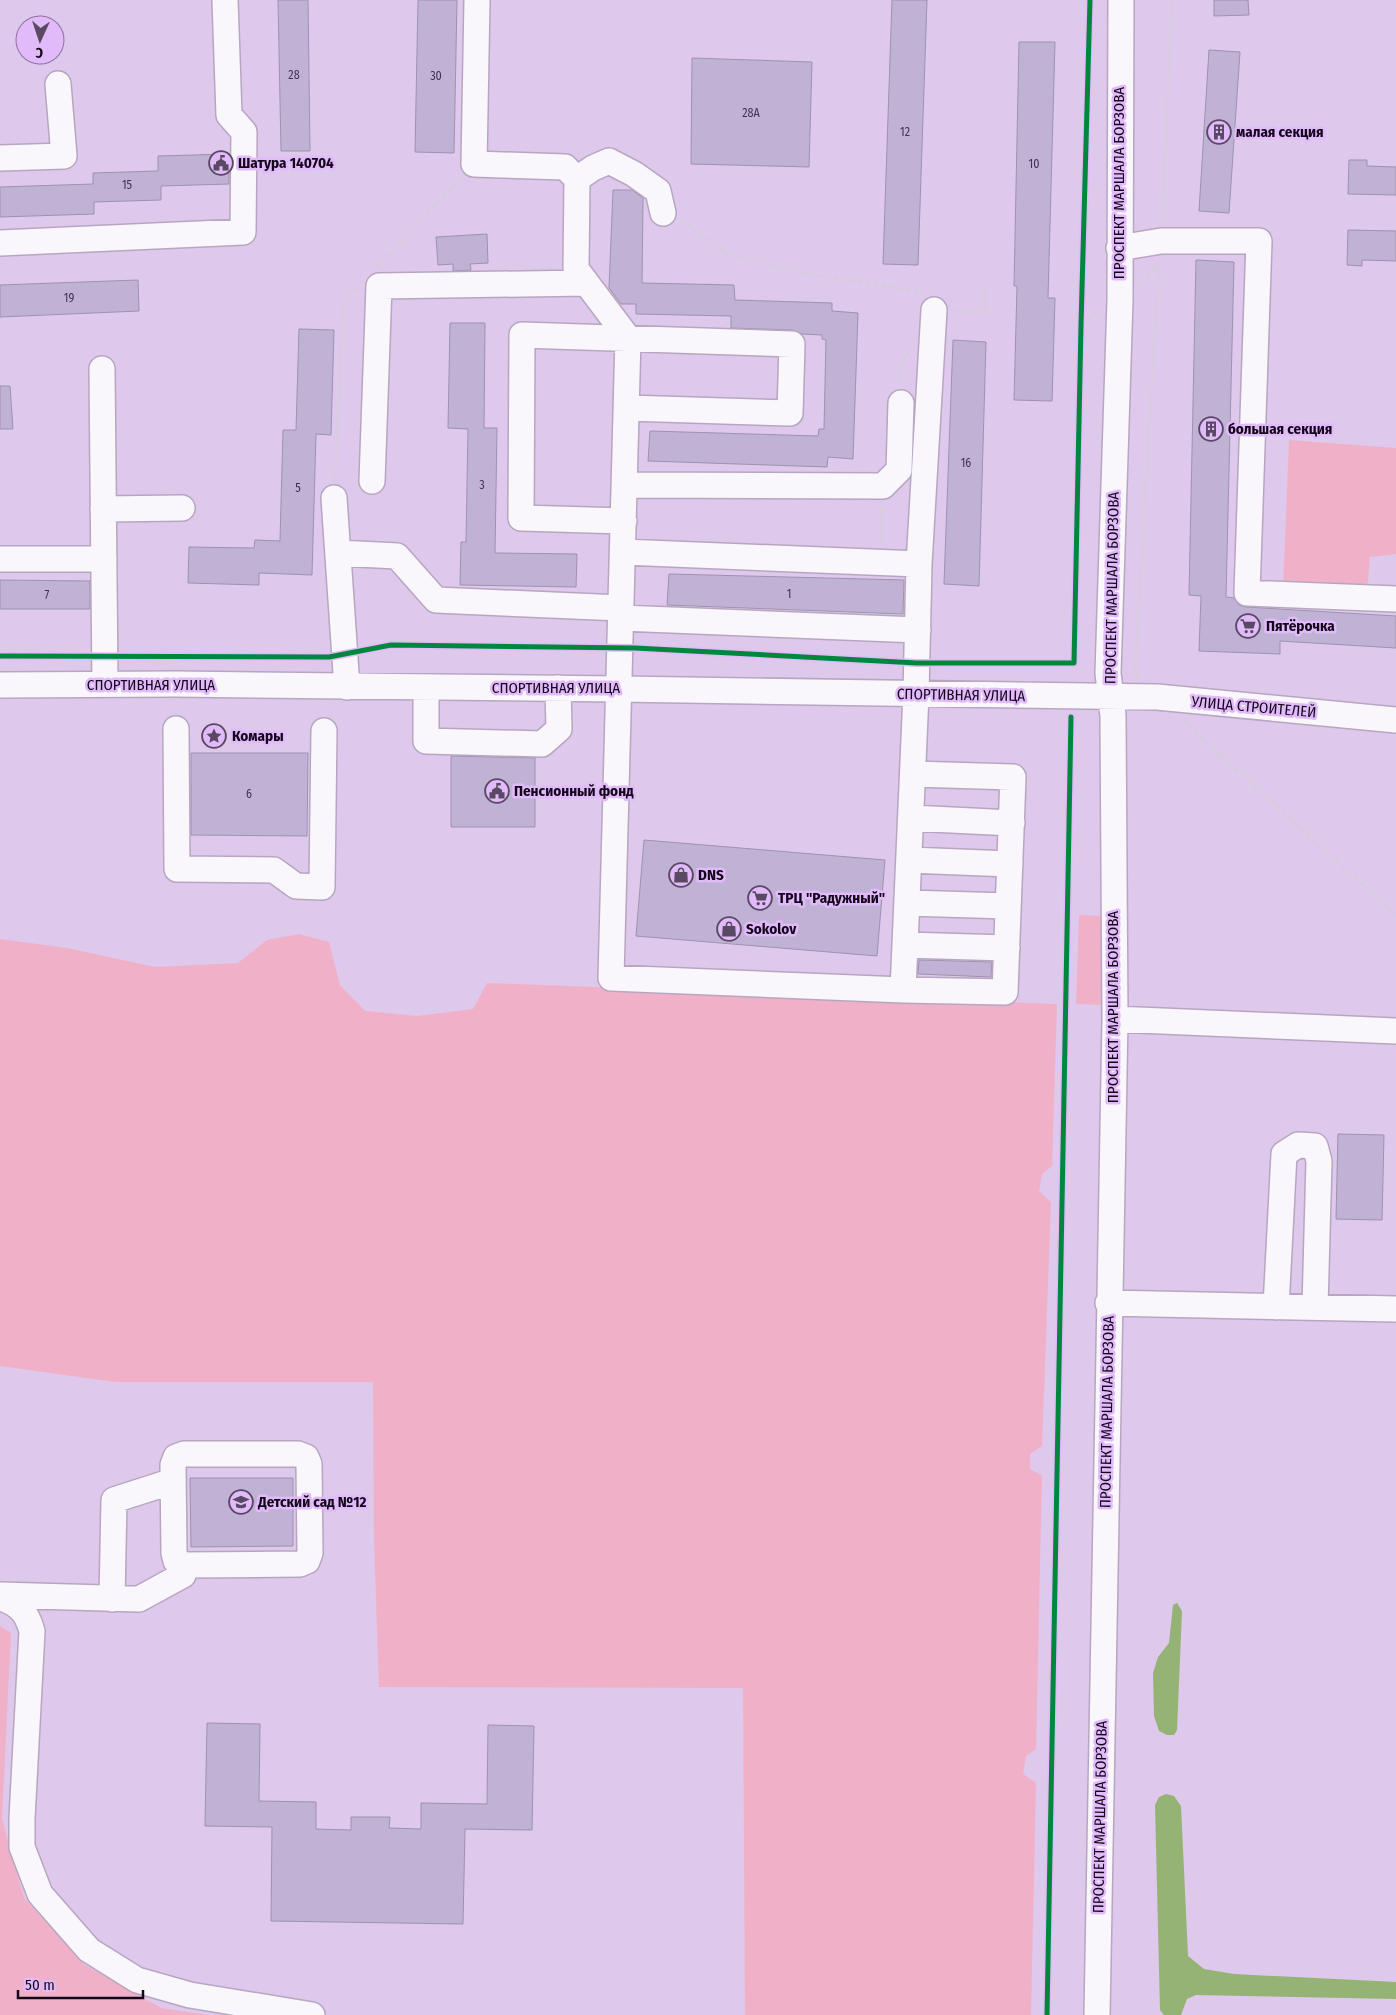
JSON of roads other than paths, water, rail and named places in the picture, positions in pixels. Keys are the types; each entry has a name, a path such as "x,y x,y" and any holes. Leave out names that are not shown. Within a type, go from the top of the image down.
{"street":[{"path":"0,243 243,232 244,132 229,115 225,0"},
{"path":"477,0 474,164 565,167 577,179 576,269 628,338 612,978 903,990 1005,992 1014,777 913,774"},
{"name":"ПРОСПЕКТ МАРШАЛА БОРЗОВА","path":"1097,2015 1108,1303 1115,1019 1112,697 1108,673 1119,310 1121,0"},
{"path":"0,158 64,156 58,84"},
{"path":"577,179 608,161 634,174 658,191 663,212"},
{"path":"1119,248 1162,241 1259,241 1247,593 1396,599"},
{"path":"372,482 379,286 586,283"},
{"path":"903,990 913,774 919,564 934,310"},
{"path":"624,521 521,518 522,335 792,344 790,413 626,408"},
{"path":"102,369 105,684"},
{"path":"624,485 883,486 899,470 901,403"},
{"path":"334,498 347,687"},
{"path":"104,509 182,508"},
{"path":"623,552 919,564"},
{"path":"338,553 397,556 436,600 918,630"},
{"path":"0,559 104,559"},
{"name":"СПОРТИВНАЯ УЛИЦА","path":"0,685 105,684 558,688 1112,697"},
{"path":"426,687 426,741 542,744 559,729 558,688"},
{"name":"УЛИЦА СТРОИТЕЛЕЙ","path":"1112,697 1157,698 1396,720"},
{"path":"176,729 177,869 274,870 296,886 322,887 324,730"},
{"path":"911,818 1012,823"},
{"path":"909,860 1010,864"},
{"path":"907,903 1008,906"},
{"path":"905,945 1007,948"},
{"path":"1115,1019 1396,1031"},
{"path":"1276,1307 1284,1154 1298,1146 1315,1146 1319,1161 1314,1307"},
{"path":"1108,1303 1396,1309"},
{"path":"184,1454 298,1454 306,1457 310,1464 310,1553 307,1561 300,1564 185,1565 176,1561 174,1553 173,1481 173,1465 176,1457 184,1454"},
{"path":"112,1599 114,1500 173,1481"},
{"path":"0,1596 139,1599 183,1575 185,1565"},
{"path":"0,1596 17,1604 28,1617 32,1631 22,1847 40,1894 89,1950 137,1980 190,1995 312,2015"}],"place":[{"name":"малая секция","path":"1219,132"},
{"name":"Шатура 140704","path":"221,163"},
{"name":"большая секция","path":"1211,429"},
{"name":"Пятёрочка","path":"1248,626"},
{"name":"Комары","path":"214,736"},
{"name":"Пенсионный фонд","path":"497,791"},
{"name":"DNS","path":"681,875"},
{"name":"ТРЦ \"Радужный\"","path":"760,898"},
{"name":"Sokolov","path":"729,929"},
{"name":"Детский сад №12","path":"241,1502"}]}
